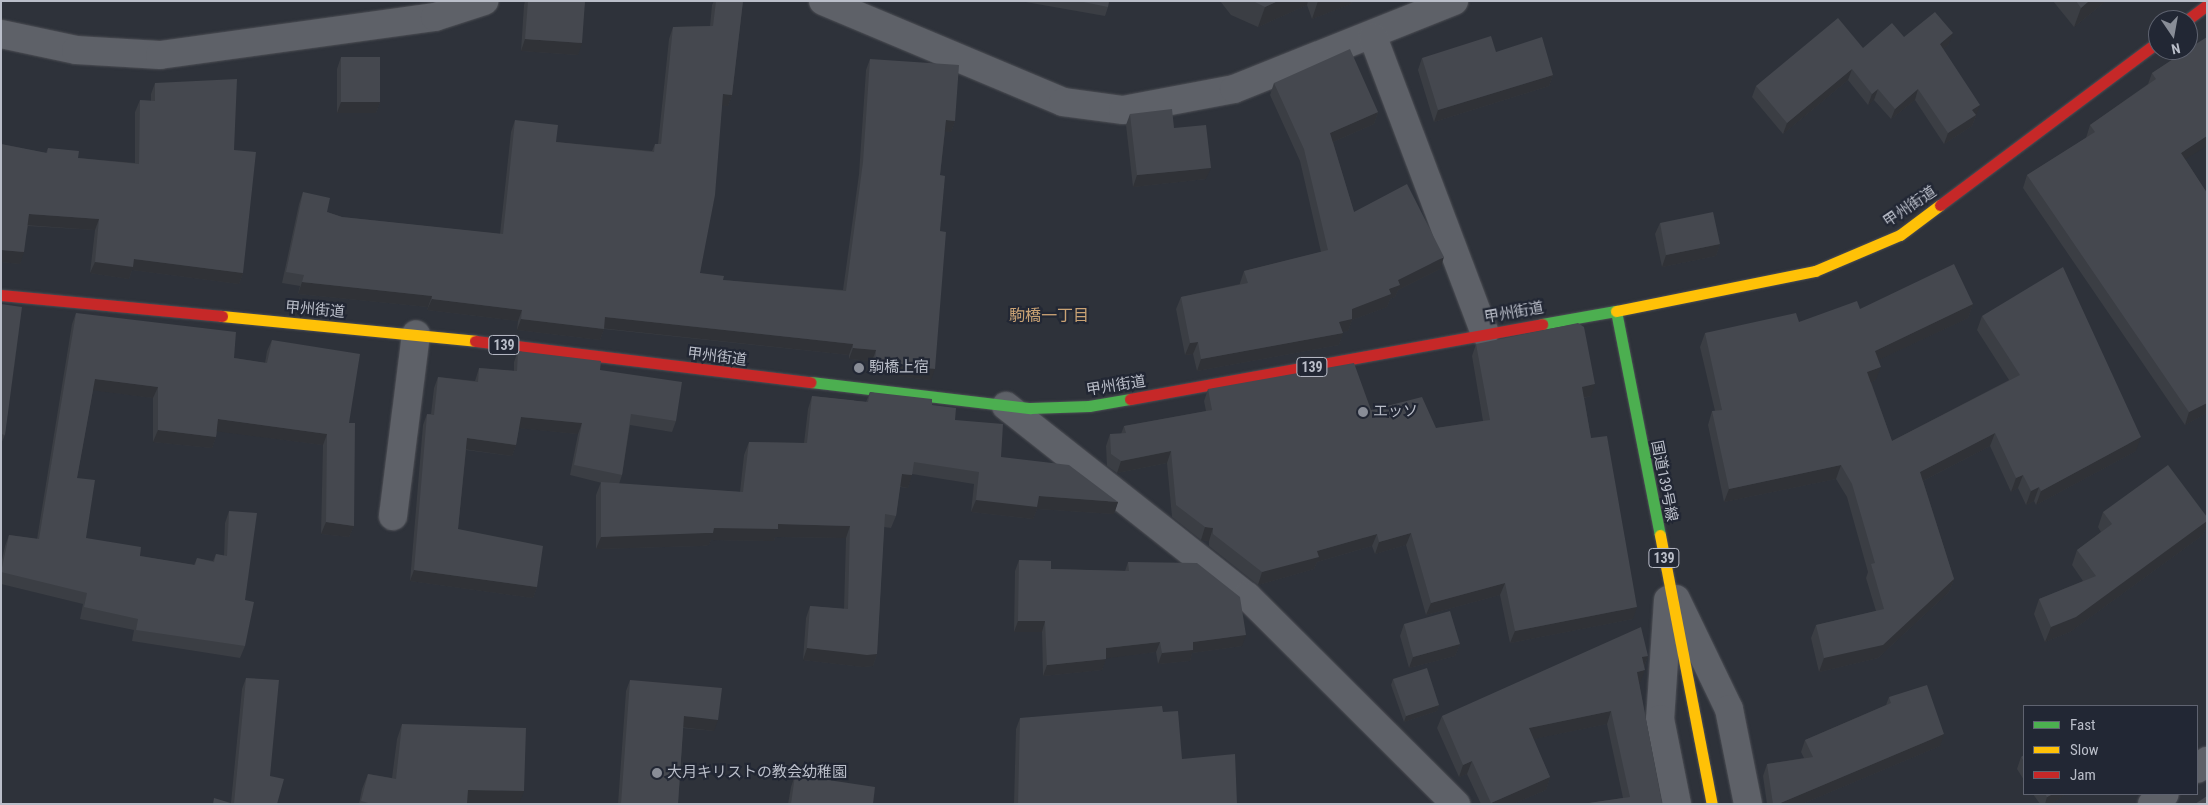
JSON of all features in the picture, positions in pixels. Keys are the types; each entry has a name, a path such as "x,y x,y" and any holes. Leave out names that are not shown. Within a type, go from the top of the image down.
{"main road":[{"name":"甲州街道","path":"1,295 416,334 1006,406 1089,406 1485,333 1616,311 1815,271 1900,235 2148,49"},
{"name":"国道139号線","path":"1616,311 1712,804"}],"street":[{"path":"1,34 76,50 160,55 435,17 484,1"},
{"path":"823,1 1063,102 1123,110 1234,88 1373,37 1454,1"},
{"path":"1373,37 1485,333"},
{"path":"393,516 416,334"},
{"path":"1006,406 1247,596 1456,804"},
{"path":"1669,584 1660,719 1677,804"},
{"path":"1669,584 1729,709 1748,804"},
{"path":"2152,804 2164,795"}],"building":[{"path":"528,1 585,1 582,43 525,39"},
{"path":"716,1 743,1 732,95 723,94 715,195 700,273 724,276 723,280 846,291 863,162 870,59 959,65 955,121 946,120 940,175 945,176 940,231 946,232 935,369 875,362 876,350 853,348 853,344 605,317 604,329 521,319 522,310 432,299 432,296 302,282 304,275 286,272 303,192 330,198 327,212 342,217 503,234 515,120 558,125 556,142 654,152 655,144 661,144 673,27 713,26"},
{"path":"1078,1 1109,1 1108,7"},
{"path":"1253,1 1278,1 1265,7"},
{"path":"2076,1 2089,1 2081,8"},
{"path":"1935,12 1953,33 1940,44 1980,105 1972,110 1976,115 1948,133 1918,89 1895,109 1878,89 1872,94 1852,69 1787,123 1756,86 1838,18 1863,48 1892,23 1904,37"},
{"path":"1491,36 1496,52 1542,37 1553,75 1438,110 1422,58"},
{"path":"2207,37 2207,136 2181,153 2207,193 2207,403 2189,412 2027,175 2095,132 2090,125 2156,79 2152,73 2172,60 2198,60 2198,43"},
{"path":"1350,49 1378,112 1330,133 1354,212 1407,184 1444,257 1398,280 1400,285 1389,289 1391,294 1352,309 1352,319 1339,322 1343,333 1201,359 1198,342 1190,343 1181,297 1248,283 1244,271 1328,250 1304,149 1274,83"},
{"path":"341,57 380,57 380,102 341,102"},
{"path":"237,79 234,150 256,152 243,273 134,259 133,267 95,262 99,219 29,214 24,252 1,250 1,144 47,153 48,148 79,151 78,158 139,164 140,100 155,101 155,83"},
{"path":"1172,109 1174,128 1206,125 1211,168 1137,175 1130,114"},
{"path":"1713,212 1720,244 1666,255 1660,223"},
{"path":"1954,264 1973,304 1875,351 1881,367 1867,372 1892,441 2020,375 1982,316 2063,267 2141,437 2041,491 2039,487 2031,491 2023,475 2016,478 1995,433 1920,472 1954,579 1883,645 1824,658 1816,625 1884,609 1871,564 1875,563 1852,484 1841,465 1729,489 1712,411 1722,410 1705,333 1796,313 1799,322 1857,301 1860,309"},
{"path":"1,304 22,307 5,435 1,434"},
{"path":"76,313 236,332 234,358 267,363 272,340 360,354 349,423 355,423 354,526 326,522 327,434 218,419 216,437 158,430 158,387 95,379 77,478 95,480 86,538 141,547 140,556 195,565 197,558 214,562 216,554 227,556 229,511 257,513 245,600 254,602 245,646 136,630 138,619 84,607 87,593 1,572 9,535 39,539"},
{"path":"1578,323 1584,327 1595,384 1582,387 1591,438 1607,436 1637,607 1515,631 1505,583 1431,603 1411,533 1379,542 1377,534 1317,551 1319,557 1262,572 1213,534 1213,528 1205,527 1176,505 1171,451 1121,461 1111,454 1110,434 1126,433 1124,426 1212,410 1208,389 1354,363 1371,410 1422,397 1436,428 1490,420 1476,344"},
{"path":"518,351 601,361 600,370 682,382 676,421 631,414 622,475 574,465 582,423 521,417 516,445 467,438 458,529 543,546 537,587 414,570 427,414 434,415 438,377 478,382 479,368 517,371"},
{"path":"870,392 932,399 932,405 956,408 955,420 1003,424 1001,457 1069,465 1118,502 1039,496 1037,507 976,500 979,472 914,462 912,475 902,474 896,516 885,514 877,654 867,655 807,648 810,606 848,609 850,526 778,524 778,529 714,528 713,533 601,537 601,482 743,492 749,442 807,443 812,396 868,402"},
{"path":"2168,465 2207,517 2207,521 2076,617 2051,627 2039,599 2096,576 2077,550 2112,524 2103,512"},
{"path":"1019,560 1051,561 1051,569 1129,571 1128,562 1197,563 1240,597 1246,635 1193,642 1193,650 1162,653 1160,642 1106,648 1106,659 1047,665 1045,621 1018,621"},
{"path":"1450,611 1460,644 1413,657 1404,624"},
{"path":"1641,627 1648,656 1642,657 1645,670 1637,672 1662,803 1582,804 1630,797 1611,711 1529,728 1550,777 1491,803 1472,761 1463,765 1442,716"},
{"path":"1427,668 1439,705 1406,716 1393,679"},
{"path":"246,678 279,680 270,776 284,779 277,804 234,804"},
{"path":"630,680 722,688 718,720 684,716 678,804 621,804"},
{"path":"1927,685 1944,734 1778,804 1773,804 1767,764 1813,757 1805,740 1891,703 1889,697"},
{"path":"1162,706 1163,712 1178,711 1182,759 1235,754 1237,804 1018,804 1020,718"},
{"path":"402,724 526,728 524,791 468,790 467,804 372,804 361,801 368,774 396,779"},
{"path":"795,775 875,787 873,804 791,804"},
{"path":"2207,796 2207,804 2195,804"},
{"path":"214,798 234,804 213,804"}],"traffic: fast":[{"path":"1542,324 1616,311 1660,535"},
{"path":"811,382 1030,408 1089,406 1130,399"}],"traffic: slow":[{"path":"1616,311 1815,271 1900,235 1940,205"},
{"path":"222,316 475,341"},
{"path":"1660,535 1712,804"}],"traffic: jam":[{"path":"2198,12 2207,5"},
{"path":"1940,205 2148,49"},
{"path":"1,295 222,316"},
{"path":"1130,399 1542,324"},
{"path":"475,341 811,382"}],"place":[{"name":"駒橋上宿","path":"859,368"},
{"name":"エッソ","path":"1363,412"},
{"name":"大月キリストの教会幼稚園","path":"657,773"}],"district":[{"name":"駒橋一丁目","path":"1049,316"}]}
